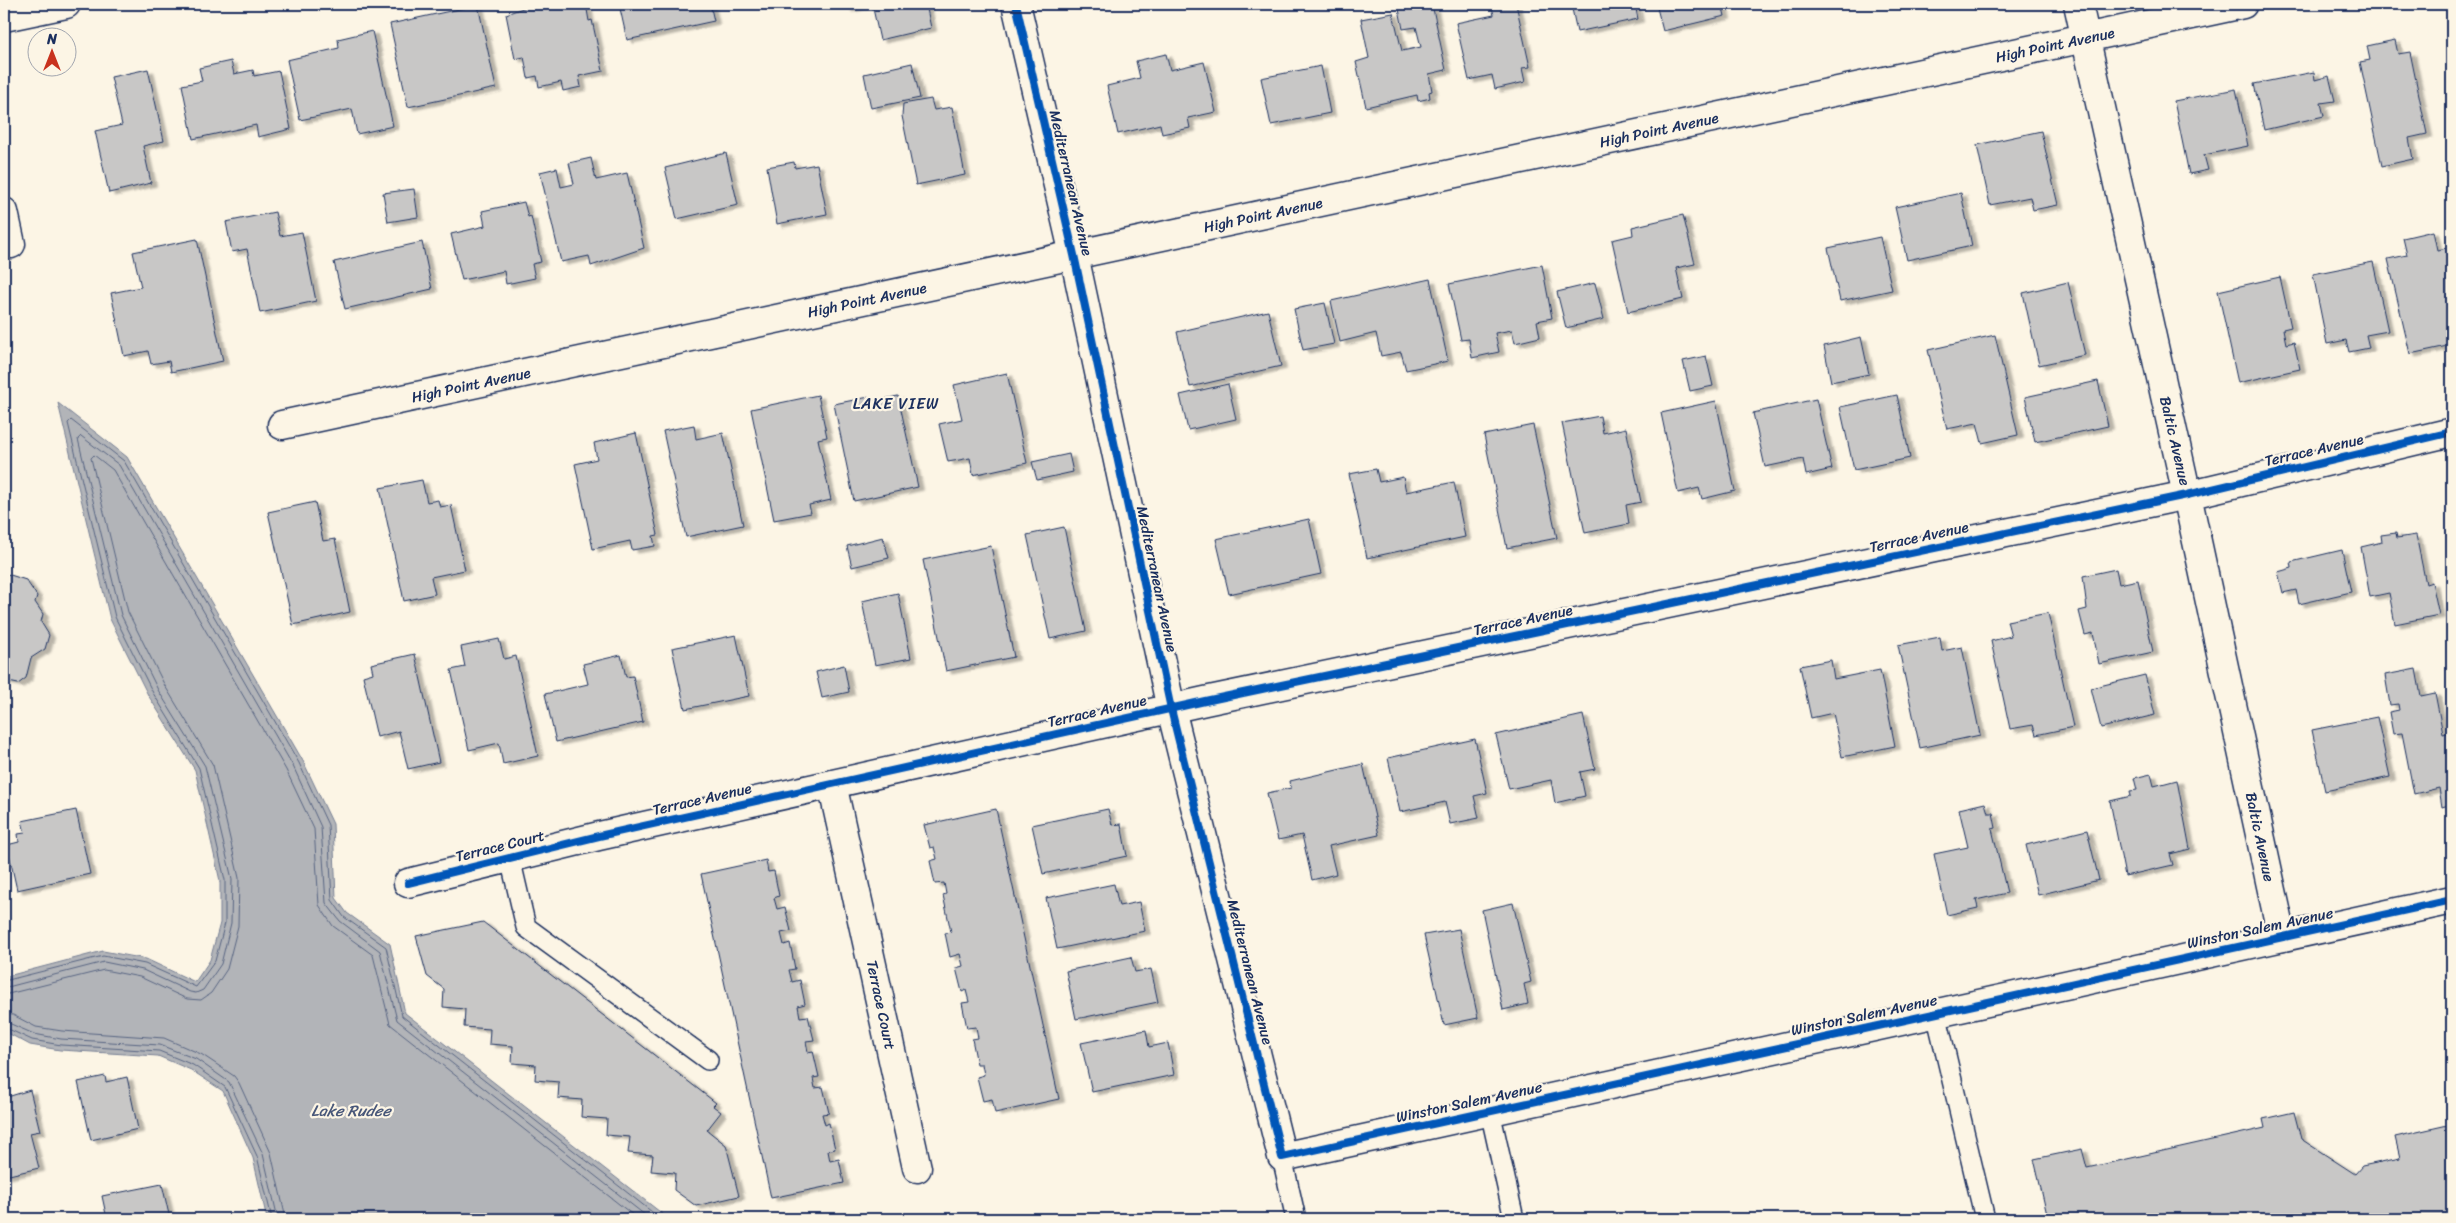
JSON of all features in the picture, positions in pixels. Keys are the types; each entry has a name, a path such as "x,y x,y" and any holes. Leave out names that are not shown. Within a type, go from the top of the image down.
{"street":[{"path":"4,17 66,4"},
{"name":"Mediterranean Avenue","path":"1016,4 1074,255 1171,709 1282,1157"},
{"name":"Baltic Avenue","path":"2078,4 2187,494 2282,937"},
{"name":"High Point Avenue","path":"282,425 2243,4"},
{"path":"4,212 11,244"},
{"name":"Terrace Avenue","path":"599,836 1171,709 2187,494 2452,432"},
{"name":"Terrace Court","path":"832,784 917,1168"},
{"name":"Terrace Court","path":"408,883 599,836"},
{"name":"Winston Salem Avenue","path":"1282,1157 2452,900"}],"lane":[{"path":"510,858 526,927 708,1060"},
{"path":"1936,1013 1985,1219"},
{"path":"1490,1111 1514,1219"},
{"path":"1282,1157 1296,1219"}],"water":[{"name":"Lake Rudee","path":"58,403 127,457 303,761 333,824 336,898 347,913 390,944 405,1013 669,1219 267,1219 253,1158 223,1091 191,1070 158,1056 60,1050 30,1045 4,1031 4,977 103,951 146,959 195,982 210,960 220,923 220,881 195,770 148,695 110,619"}],"building":[{"path":"534,4 586,4 589,21 592,20 603,71 579,76 581,87 563,91 561,82 539,87 537,76 528,78 524,57 515,59 506,14"},
{"path":"619,4 710,4 714,21 627,40"},
{"path":"845,4 870,4 847,9"},
{"path":"872,4 926,4 931,28 880,40"},
{"path":"1398,4 1432,4 1446,70 1429,74 1432,91 1429,92 1430,98 1418,101 1417,95 1366,107 1356,62 1369,58 1361,19 1393,13 1402,51 1421,47 1416,27 1403,29"},
{"path":"1491,4 1516,4 1530,67 1522,68 1525,82 1495,89 1492,75 1469,80 1456,23 1494,15"},
{"path":"1571,4 1635,4 1638,19 1577,32"},
{"path":"1656,4 1722,4 1725,16 1663,31"},
{"path":"478,5 496,88 408,107 390,24"},
{"path":"372,31 393,126 357,134 352,109 300,120 287,60 339,48 338,39"},
{"path":"2395,40 2398,54 2410,52 2427,134 2409,138 2413,159 2382,166 2360,62 2370,60 2367,46"},
{"path":"1166,54 1170,70 1204,62 1216,112 1188,118 1190,128 1162,134 1160,124 1118,134 1107,86 1140,78 1136,61"},
{"path":"231,61 234,74 253,70 254,76 279,71 291,129 258,137 256,125 193,139 182,85 202,81 199,68"},
{"path":"912,63 920,98 871,108 864,74"},
{"path":"1321,66 1330,113 1271,125 1261,78"},
{"path":"148,69 164,141 143,146 151,183 109,193 95,131 122,125 111,77"},
{"path":"2314,72 2315,80 2329,76 2335,101 2321,103 2324,116 2264,130 2254,84"},
{"path":"2236,89 2248,146 2204,155 2208,170 2189,174 2174,101"},
{"path":"931,99 934,110 952,107 965,175 916,185 902,116 903,104"},
{"path":"2041,131 2058,205 2033,210 2030,197 1990,205 1977,145"},
{"path":"726,153 738,205 677,219 665,168"},
{"path":"591,158 596,180 627,173 644,248 591,266 589,256 561,262 540,172 557,168 561,187 574,184 569,163"},
{"path":"794,162 795,168 817,164 827,214 777,224 767,167"},
{"path":"414,189 418,217 388,222 383,193"},
{"path":"1961,193 1972,246 1907,260 1895,207"},
{"path":"524,202 528,217 531,216 541,262 532,264 535,278 506,284 504,271 462,280 451,234 485,226 482,211"},
{"path":"275,212 280,236 302,232 316,301 260,313 247,249 232,252 226,222"},
{"path":"1683,215 1695,264 1676,268 1683,299 1628,312 1612,240 1633,235 1632,227"},
{"path":"2433,231 2437,250 2452,247 2452,345 2410,354 2388,259 2407,255 2403,238"},
{"path":"1880,237 1892,290 1840,301 1828,248"},
{"path":"197,239 223,361 171,372 169,361 151,364 148,351 124,356 111,293 141,287 133,252"},
{"path":"422,242 432,289 345,309 334,262"},
{"path":"2373,262 2388,331 2366,335 2369,348 2349,352 2346,340 2327,344 2313,274"},
{"path":"1542,265 1552,318 1537,321 1540,337 1515,343 1512,330 1495,333 1499,352 1472,358 1469,339 1461,340 1449,284"},
{"path":"2280,277 2291,327 2283,329 2286,344 2294,342 2300,369 2238,383 2218,291"},
{"path":"1430,279 1448,361 1406,370 1401,352 1381,356 1376,333 1340,342 1331,301"},
{"path":"2068,282 2085,355 2039,365 2023,293"},
{"path":"1595,283 1604,319 1566,328 1557,292"},
{"path":"1325,303 1334,344 1303,350 1294,309"},
{"path":"1268,311 1281,366 1190,387 1177,332"},
{"path":"1995,335 2018,435 1982,443 1977,423 1947,429 1928,350"},
{"path":"1861,337 1869,374 1831,382 1824,346"},
{"path":"1706,356 1713,386 1690,391 1683,361"},
{"path":"1007,373 1027,463 973,475 970,458 948,462 939,424 962,419 954,385"},
{"path":"2098,381 2108,426 2035,442 2025,397"},
{"path":"1228,384 1236,419 1188,430 1180,395"},
{"path":"818,395 827,437 818,439 831,500 809,505 811,513 774,520 751,409"},
{"path":"1897,395 1910,458 1854,470 1840,407"},
{"path":"898,396 918,487 854,501 834,404 869,397 870,402"},
{"path":"1816,399 1832,469 1806,475 1803,459 1765,467 1753,413"},
{"path":"1716,401 1735,491 1702,499 1699,488 1678,493 1661,413"},
{"path":"1600,416 1603,433 1626,428 1641,502 1626,505 1629,524 1585,533 1562,423"},
{"path":"694,425 696,439 723,433 743,525 686,537 663,431"},
{"path":"1533,425 1557,538 1507,548 1484,435"},
{"path":"636,433 658,535 653,536 655,546 632,550 630,541 593,549 575,464 597,459 594,443"},
{"path":"1069,454 1073,472 1037,480 1032,462"},
{"path":"1376,469 1379,482 1403,477 1406,492 1454,482 1465,537 1367,558 1349,474"},
{"path":"422,480 427,502 438,500 440,507 451,505 465,570 431,577 435,594 404,601 380,488"},
{"path":"315,502 323,541 335,539 350,612 293,625 268,512"},
{"path":"1309,519 1321,574 1229,594 1216,539"},
{"path":"1064,527 1086,631 1050,639 1027,535"},
{"path":"2396,533 2397,538 2416,535 2426,584 2432,582 2439,615 2395,624 2389,593 2370,597 2361,547 2382,542 2381,535"},
{"path":"883,537 889,558 852,567 847,546"},
{"path":"991,546 1014,657 946,671 923,560"},
{"path":"2342,550 2351,592 2299,604 2296,590 2283,593 2278,572 2292,568 2291,562"},
{"path":"2116,569 2119,584 2138,580 2153,652 2099,664 2093,633 2085,635 2079,611 2087,609 2083,576"},
{"path":"4,573 26,580 37,596 35,602 43,614 41,622 49,635 45,649 31,658 26,678 18,684 4,681"},
{"path":"898,593 911,658 875,665 862,601"},
{"path":"2048,613 2073,727 2036,735 2033,725 2010,729 1991,641 2011,636 2007,621"},
{"path":"736,635 749,696 685,709 672,648"},
{"path":"1940,637 1942,651 1962,647 1980,735 1920,748 1898,645"},
{"path":"499,639 504,659 516,656 538,756 503,764 499,743 469,750 451,670 465,667 461,647"},
{"path":"415,654 439,762 408,769 399,731 377,737 363,676 373,673 371,664"},
{"path":"621,655 626,677 633,676 643,722 556,742 545,694 588,684 583,664"},
{"path":"1831,660 1834,679 1880,670 1895,746 1842,757 1833,713 1811,718 1800,666"},
{"path":"844,665 849,692 822,698 816,672"},
{"path":"2416,669 2421,696 2435,693 2443,734 2452,732 2452,804 2442,807 2439,788 2414,794 2402,733 2393,734 2389,712 2399,710 2398,704 2390,705 2385,675"},
{"path":"2145,675 2155,715 2101,728 2091,688"},
{"path":"1583,715 1595,769 1580,772 1585,796 1555,803 1551,780 1509,789 1496,735"},
{"path":"2377,717 2390,777 2325,791 2312,730"},
{"path":"1475,739 1487,793 1474,796 1479,818 1450,824 1445,802 1400,812 1388,758"},
{"path":"1363,764 1379,835 1329,846 1336,874 1312,880 1302,835 1278,840 1267,793 1291,788 1290,781"},
{"path":"2151,774 2154,786 2177,780 2190,849 2170,854 2173,865 2125,876 2110,801 2131,796 2130,791 2137,790 2134,778"},
{"path":"1985,803 1988,813 1993,813 1996,828 1992,829 2007,893 1976,900 1978,908 1947,915 1934,854 1968,847 1959,809"},
{"path":"996,809 1059,1099 995,1113 992,1099 983,1101 977,1077 984,1075 982,1064 977,1064 972,1039 978,1038 976,1027 967,1028 962,1003 969,1002 966,990 962,992 956,968 963,966 960,954 950,957 945,933 951,932 943,895 946,894 944,883 935,884 930,861 937,859 934,847 930,848 924,825"},
{"path":"1108,809 1112,825 1121,824 1127,856 1043,874 1032,825"},
{"path":"76,810 90,874 17,890 7,845 19,842 18,834 25,833 22,821"},
{"path":"2087,830 2099,880 2038,895 2026,845"},
{"path":"766,860 768,872 774,871 779,896 774,898 777,909 785,907 791,931 781,933 784,945 790,943 795,969 789,970 792,982 800,980 805,1004 798,1006 800,1017 808,1016 814,1040 806,1041 808,1052 813,1051 819,1077 813,1078 815,1088 823,1087 829,1113 822,1114 825,1125 829,1123 835,1149 828,1151 830,1161 839,1159 844,1183 771,1198 701,874"},
{"path":"1114,884 1119,906 1139,902 1145,931 1057,949 1046,898"},
{"path":"1513,903 1531,982 1524,984 1528,1004 1503,1010 1482,910"},
{"path":"483,922 716,1103 713,1106 721,1112 707,1130 726,1145 739,1196 696,1206 674,1190 675,1173 651,1171 653,1155 628,1153 630,1137 606,1135 607,1119 581,1117 582,1100 558,1098 559,1082 535,1080 536,1065 512,1063 513,1046 489,1044 490,1029 464,1027 465,1009 443,1007 444,989 427,976 416,936"},
{"path":"1459,929 1478,1018 1444,1025 1424,935"},
{"path":"1131,957 1135,972 1151,969 1158,1002 1076,1019 1066,971"},
{"path":"1146,1030 1149,1047 1168,1043 1174,1075 1092,1092 1081,1043"},
{"path":"105,1076 106,1082 127,1077 138,1129 91,1140 78,1082"},
{"path":"30,1090 40,1131 30,1133 39,1168 5,1176 4,1098"},
{"path":"2294,1112 2301,1139 2355,1174 2362,1166 2400,1158 2395,1137 2452,1124 2452,1219 2048,1219 2034,1159 2082,1149 2087,1168 2265,1128 2263,1119"},
{"path":"162,1184 170,1219 107,1219 102,1196"}],"cycle path":[{"path":"1016,4 1074,255 1171,709 1282,1157 2452,900"},
{"path":"408,883 599,836 1205,701 2187,495 2452,432"}],"district":[{"name":"LAKE VIEW","path":"896,403"}]}
